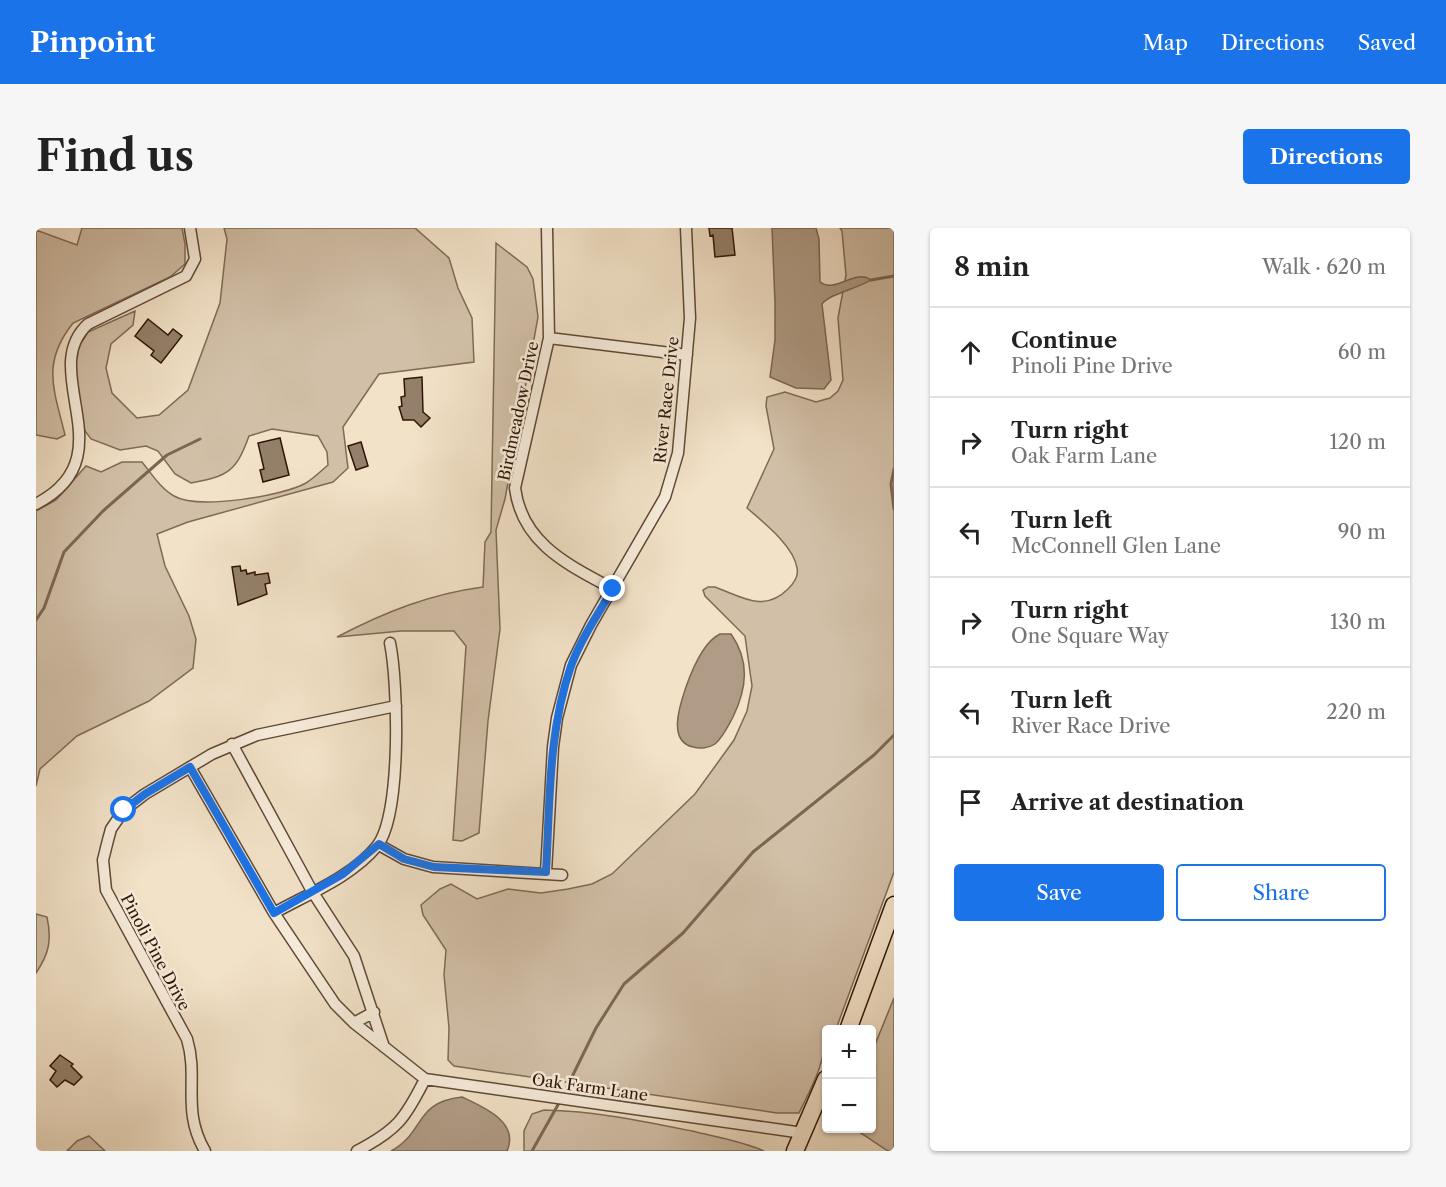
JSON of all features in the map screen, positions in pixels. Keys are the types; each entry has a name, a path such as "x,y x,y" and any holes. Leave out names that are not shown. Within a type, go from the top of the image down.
{"main road":[{"path":"849,1025 894,904"},
{"path":"795,1151 822,1088"}],"street":[{"path":"59,361 65,345 78,329 186,276 195,259 190,228"},
{"name":"Birdmeadow Drive","path":"548,228 549,339 516,488 517,503 537,540 556,558 613,589"},
{"name":"River Race Drive","path":"546,872 557,718 572,665 591,625 665,497 678,453 690,318 686,228"},
{"path":"549,339 687,355"},
{"path":"36,504 61,487 71,471 74,440 62,391"},
{"path":"274,913 362,861 379,844 390,811 396,706 396,674 390,643"},
{"name":"Pinoli Pine Drive","path":"205,1151 191,1121 191,1052 187,1039 114,906 103,876 111,829 124,810 145,794 232,744 257,735 396,706"},
{"path":"232,744 312,891 354,956 385,1047"},
{"path":"190,767 274,913 335,1004 354,1023 425,1079 406,1116 380,1139 357,1151"},
{"path":"379,844 404,859 434,867 562,874"},
{"path":"354,1023 374,1012"},
{"name":"Oak Farm Lane","path":"425,1079 802,1133"}],"shaded area":[{"path":"82,228 182,228 185,264 170,277 73,323 63,337 54,364 54,390 65,435 57,439 36,435 36,230 77,245"},
{"path":"224,228 415,228 449,258 458,288 472,318 474,362 379,374 343,427 348,468 333,482 188,522 157,534 165,566 189,616 196,639 193,668 149,701 77,736 40,769 36,786 36,511 56,500 86,466 101,472 122,462 142,462 169,493 186,500 202,502 260,497 295,488 315,477 328,465 327,452 318,436 272,429 249,436 240,458 222,475 191,483 175,474 158,451 146,446 120,450 91,439 85,431 66,367 88,332 135,311 133,325 111,344 106,368 112,393 137,418 159,415 188,390 220,303 227,239"},
{"path":"772,228 816,228 819,239 820,282 832,285 859,277 871,280 831,297 822,304 831,380 824,389 796,388 770,377 775,340"},
{"path":"840,228 894,228 894,872 837,1025 822,1025 822,1059 809,1093 799,1113 777,1113 454,1066 448,1060 449,1028 444,975 446,950 423,915 421,905 440,889 451,884 477,899 508,889 541,893 568,889 592,884 612,874 695,794 734,740 747,711 752,686 745,636 705,596 703,590 715,587 761,602 779,596 790,587 796,577 797,568 790,551 777,535 747,508 774,449 766,406 767,397 785,392 816,402 830,398 838,391 843,380 838,318 846,275"},
{"path":"496,243 527,267 533,279 538,317 505,499 496,530 500,629 488,721 479,833 462,841 453,840 466,646 454,631 401,631 337,637 408,605 445,594 483,587 485,542 491,532"},
{"path":"720,634 731,634 737,644 744,664 744,685 733,717 718,741 707,747 693,747 680,738 678,722 681,703 688,680 699,657 708,643"},
{"path":"36,914 47,917 49,933 47,953 36,973"},
{"path":"894,998 894,1151 888,1151 861,1133 876,1133 876,1042"},
{"path":"462,1097 489,1111 504,1124 510,1141 507,1151 391,1151 410,1136 421,1119 435,1105"},
{"path":"544,1110 582,1112 637,1120 747,1144 764,1151 524,1151 524,1131 532,1114"},
{"path":"89,1136 105,1151 67,1151 77,1141"}],"building":[{"path":"709,228 732,228 735,255 715,257 713,235 710,236"},
{"path":"148,319 168,335 173,329 182,336 161,363 151,355 154,351 135,336"},
{"path":"422,377 423,412 430,418 421,427 414,420 403,420 399,407 402,406 401,397 405,396 404,379"},
{"path":"280,438 289,475 263,482 260,470 264,469 258,443"},
{"path":"361,442 368,466 356,470 348,446"},
{"path":"240,566 241,571 246,570 247,574 268,573 270,583 265,584 267,594 238,605 232,567"},
{"path":"60,1055 73,1064 71,1066 82,1077 74,1085 65,1080 57,1087 50,1080 56,1071 50,1066"}],"waterway":[{"path":"871,280 894,276"},
{"path":"36,620 44,608 64,552 103,511 167,455 200,439"},
{"path":"894,469 891,484 894,509"},
{"path":"566,1089 596,1028 624,984 683,933 753,852 874,755 894,735"},
{"path":"532,1151 559,1103"}],"route":[{"path":"124,810 145,794 190,767 274,913 343,874 362,861 379,844 404,859 434,867 546,872 553,747 557,718 572,665 591,625 613,589"}]}
